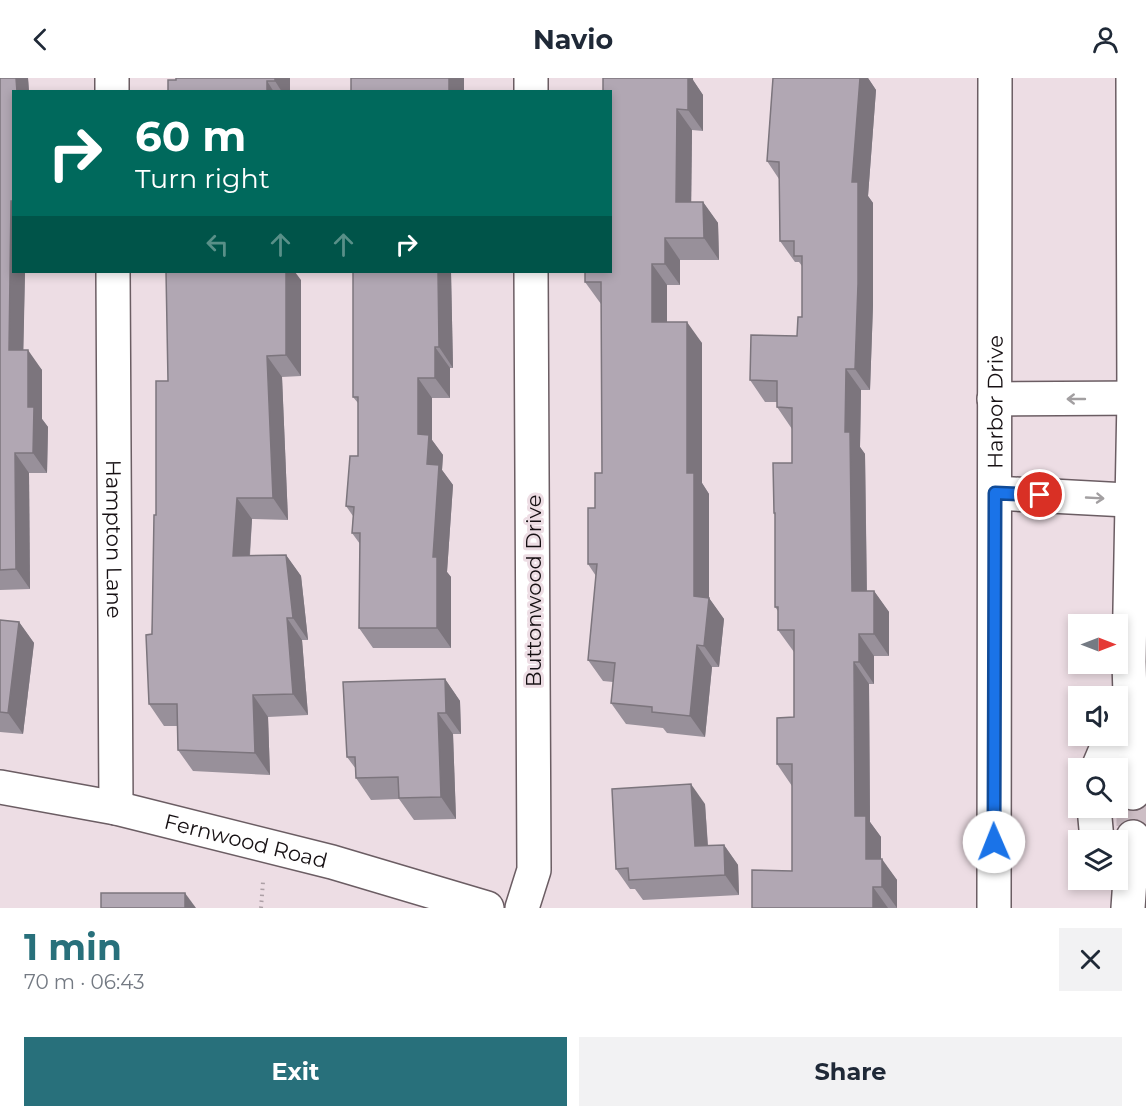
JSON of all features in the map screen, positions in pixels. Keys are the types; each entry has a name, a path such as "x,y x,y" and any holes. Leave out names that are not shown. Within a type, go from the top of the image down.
{"street":[{"name":"Harbor Drive","path":"994,908 995,78"},
{"path":"1126,686 1139,500 1140,398 1133,78"},
{"name":"Hampton Lane","path":"113,273 116,808"},
{"name":"Buttonwood Drive","path":"522,908 534,870 531,273"},
{"path":"994,399 1140,398"},
{"path":"995,493 1139,500"},
{"path":"1127,746 1132,793"},
{"name":"Fernwood Road","path":"0,787 116,808 332,862 487,908"},
{"path":"1122,897 1132,837"}],"building":[{"path":"0,78 16,78 17,90 12,90 9,350 28,350 28,407 34,407 33,453 15,453 16,569 0,570"},
{"path":"176,78 275,78 275,81 267,81 267,90 168,90 168,80 176,80"},
{"path":"351,78 449,78 449,90 351,90"},
{"path":"603,78 688,78 688,110 677,109 676,202 703,202 704,238 665,238 665,264 652,264 652,322 687,322 687,473 694,473 694,596 709,598 704,646 697,645 690,716 652,712 652,707 611,703 615,663 588,660 597,564 588,564 588,508 595,508 595,473 602,473 601,282 585,282 585,273 612,273 612,90 603,90"},
{"path":"773,78 860,78 852,182 858,182 855,369 846,369 845,432 850,432 852,591 874,591 874,634 859,634 859,662 854,662 855,816 866,816 866,859 882,859 882,887 873,887 873,908 752,908 752,870 792,871 792,764 777,764 777,718 794,717 794,630 778,630 778,607 775,607 773,463 792,463 792,408 777,407 777,381 750,380 751,335 797,336 798,317 802,317 802,256 794,256 794,241 780,241 779,162 767,161"},
{"path":"166,273 286,273 286,355 267,356 273,498 237,498 233,556 286,555 293,618 287,618 293,694 253,695 255,753 178,750 177,704 149,704 146,635 152,634 154,515 156,515 156,381 168,381"},
{"path":"353,273 438,273 439,347 435,347 435,378 418,378 418,434 429,435 427,464 439,465 433,557 437,557 437,628 359,628 360,533 352,533 354,507 346,506 350,456 358,456 358,397 353,397"},
{"path":"0,620 19,622 8,713 0,712"},
{"path":"445,679 446,713 438,713 441,797 399,798 398,777 356,778 355,757 347,757 343,682"},
{"path":"691,784 695,846 724,845 725,875 629,880 628,868 616,869 612,789"},
{"path":"101,893 185,893 185,908 101,908"}],"tunnel":[{"path":"1133,793 1133,837"}],"route":[{"path":"994,842 995,493 1040,495"}]}
